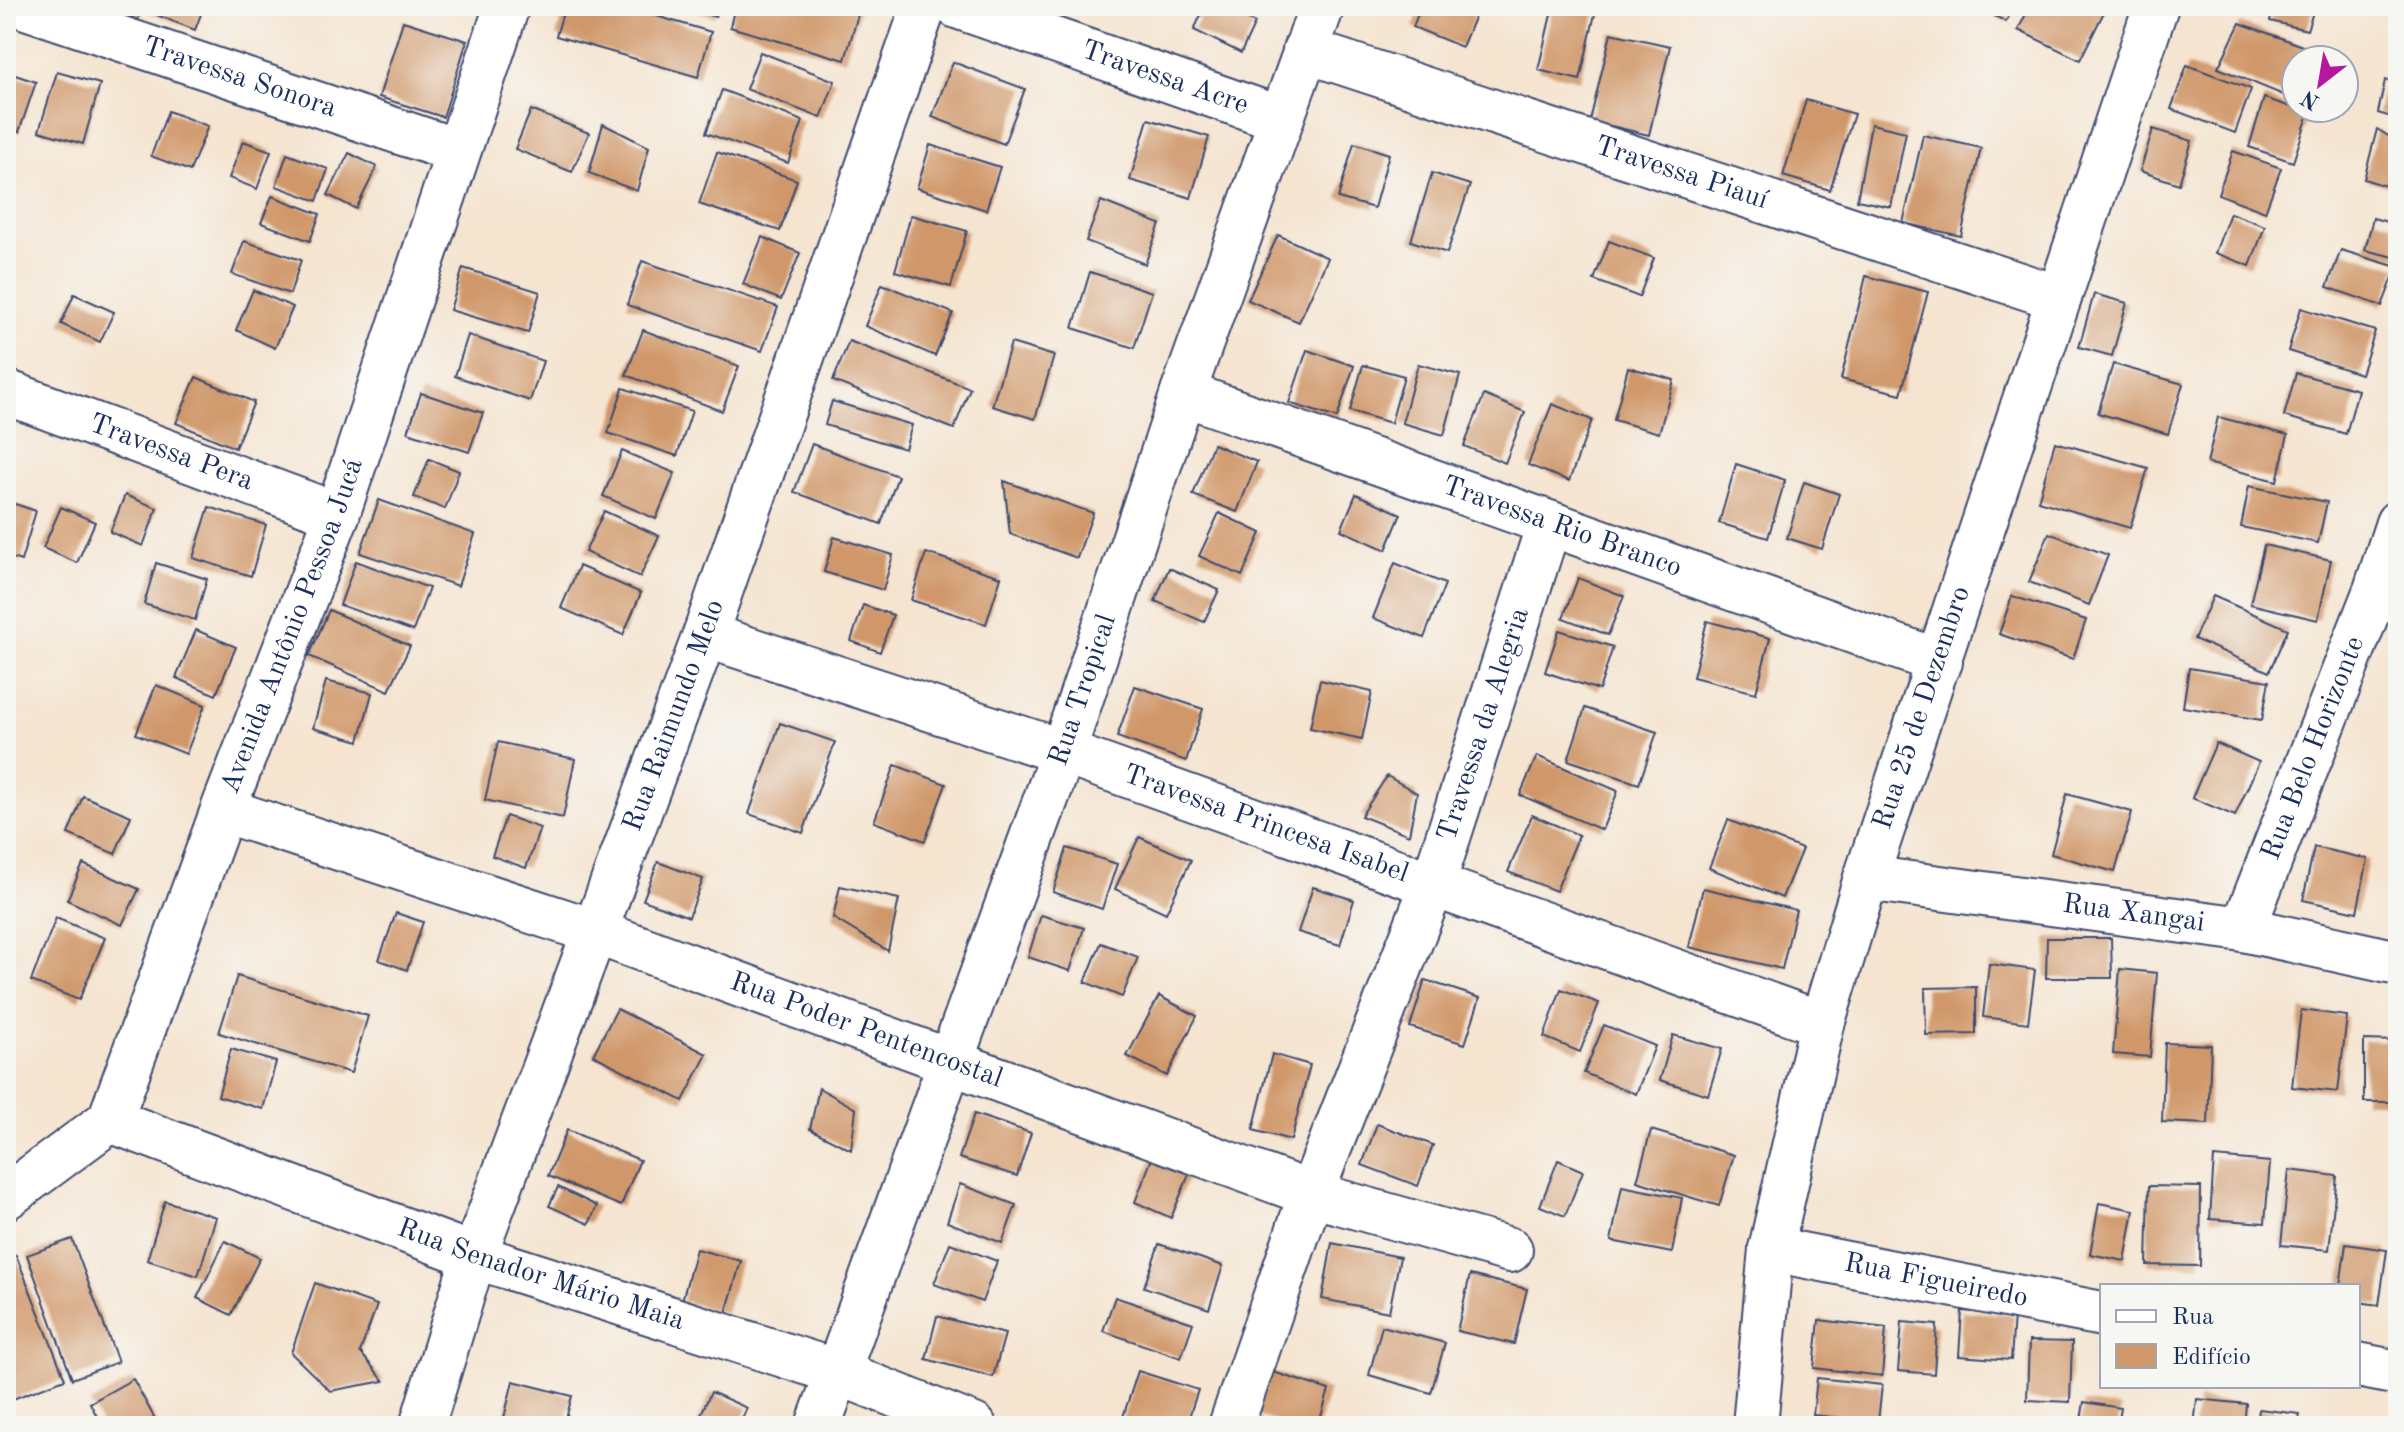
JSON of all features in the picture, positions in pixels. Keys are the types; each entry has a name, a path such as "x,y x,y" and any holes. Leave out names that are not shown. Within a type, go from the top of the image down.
{"street":[{"name":"Travessa Sonora","path":"23,6 457,151"},
{"name":"Avenida Antônio Pessoa Jucá","path":"110,1120 223,810 337,515 507,6"},
{"name":"Rua Raimundo Melo","path":"422,1426 474,1256 705,635 924,6"},
{"name":"Travessa Acre","path":"957,6 1281,119"},
{"name":"Rua Tropical","path":"818,1426 1063,752 1183,393 1322,6"},
{"name":"Rua 25 de Dezembro","path":"1755,1426 1771,1249 1822,1024 1866,878 2156,6"},
{"name":"Travessa Piauí","path":"1305,50 2059,298"},
{"name":"Travessa Pera","path":"6,392 337,515"},
{"name":"Travessa Rio Branco","path":"1183,393 1940,662"},
{"name":"Rua Belo Horizonte","path":"2243,929 2387,592 2398,523"},
{"name":"Travessa da Alegria","path":"1231,1426 1311,1194 1433,884 1549,524"},
{"name":"Travessa Princesa Isabel","path":"705,635 1063,752 1822,1024"},
{"name":"Rua Poder Pentencostal","path":"223,810 596,932 1311,1194 1510,1250"},
{"name":"Rua Xangai","path":"1866,878 2243,929 2398,963"},
{"path":"7,1195 110,1120"},
{"name":"Rua Senador Mário Maia","path":"110,1120 474,1256 837,1372 974,1426"},
{"name":"Rua Figueiredo","path":"1771,1249 2100,1314"},
{"path":"2360,1365 2398,1373"}],"building":[{"path":"114,6 144,6 138,20 112,10"},
{"path":"146,6 204,6 195,30 144,10"},
{"path":"565,6 622,6 711,32 698,77 556,36"},
{"path":"681,6 718,6 715,17"},
{"path":"735,6 842,6 859,11 845,60 730,27"},
{"path":"1205,6 1217,6 1255,23 1241,53 1194,30"},
{"path":"1421,6 1479,6 1462,47 1413,27"},
{"path":"1553,6 1595,14 1580,80 1538,70"},
{"path":"1923,6 1952,6 1949,16"},
{"path":"1976,6 2015,6 2006,22"},
{"path":"2030,6 2092,6 2104,12 2080,60 2018,30"},
{"path":"2274,6 2315,6 2307,30 2270,21"},
{"path":"403,21 467,41 443,117 379,97"},
{"path":"2240,23 2297,44 2280,44 2280,94 2218,68"},
{"path":"1611,33 1670,46 1649,135 1590,121"},
{"path":"760,52 835,81 821,118 746,89"},
{"path":"953,62 1025,89 1004,144 932,117"},
{"path":"2187,65 2251,89 2235,133 2171,109"},
{"path":"6,72 36,82 19,132 6,128"},
{"path":"57,72 100,84 83,144 39,131"},
{"path":"2385,80 2398,84 2398,119 2378,113"},
{"path":"722,90 803,121 788,163 706,133"},
{"path":"2264,98 2280,103 2280,124 2305,124 2293,162 2249,147"},
{"path":"1806,100 1854,114 1830,190 1783,176"},
{"path":"531,110 589,133 572,172 515,149"},
{"path":"168,111 208,126 190,171 151,156"},
{"path":"1148,119 1209,137 1191,198 1130,180"},
{"path":"603,124 649,147 637,191 589,173"},
{"path":"1871,124 1906,132 1891,207 1857,200"},
{"path":"2153,129 2192,141 2179,184 2140,171"},
{"path":"2377,129 2398,142 2398,190 2364,179"},
{"path":"1923,135 1981,148 1961,236 1903,223"},
{"path":"243,141 271,151 257,189 229,178"},
{"path":"1354,143 1389,154 1374,208 1338,198"},
{"path":"930,145 1000,167 986,210 917,188"},
{"path":"2233,151 2281,168 2265,212 2218,194"},
{"path":"717,152 797,180 780,231 699,204"},
{"path":"349,153 377,167 356,209 328,195"},
{"path":"287,154 328,169 317,201 276,186"},
{"path":"1432,173 1470,185 1447,253 1411,241"},
{"path":"272,196 320,214 310,241 261,223"},
{"path":"1101,201 1160,224 1145,264 1086,241"},
{"path":"2230,213 2265,226 2250,266 2215,253"},
{"path":"911,215 967,231 951,287 895,271"},
{"path":"2373,218 2398,225 2398,258 2365,250"},
{"path":"1278,235 1328,258 1299,322 1248,300"},
{"path":"762,237 800,253 781,300 743,284"},
{"path":"244,241 301,260 290,294 232,274"},
{"path":"1609,241 1654,258 1639,297 1594,280"},
{"path":"2341,250 2397,267 2382,306 2327,287"},
{"path":"642,261 778,307 762,351 627,305"},
{"path":"463,268 540,292 528,333 450,310"},
{"path":"1090,272 1152,292 1134,348 1073,328"},
{"path":"1866,276 1928,292 1901,394 1841,379"},
{"path":"882,284 953,313 935,356 865,326"},
{"path":"253,290 293,307 275,348 236,330"},
{"path":"74,294 114,312 100,342 61,324"},
{"path":"2094,294 2127,303 2112,356 2079,347"},
{"path":"2301,308 2375,331 2361,374 2288,351"},
{"path":"643,330 739,366 722,411 626,375"},
{"path":"468,335 543,361 530,401 455,376"},
{"path":"849,341 970,388 954,429 833,381"},
{"path":"1011,343 1054,356 1035,419 992,406"},
{"path":"1307,350 1354,366 1337,418 1289,403"},
{"path":"1418,364 1460,375 1444,435 1402,423"},
{"path":"2113,364 2183,384 2168,434 2098,413"},
{"path":"1363,365 1404,376 1391,423 1350,411"},
{"path":"1628,367 1674,380 1659,433 1614,420"},
{"path":"2296,373 2358,390 2346,434 2284,416"},
{"path":"196,377 254,402 235,448 176,423"},
{"path":"623,388 692,411 677,456 608,433"},
{"path":"421,393 483,413 469,452 408,432"},
{"path":"1484,395 1525,412 1505,463 1464,446"},
{"path":"832,401 912,425 905,449 825,425"},
{"path":"1552,404 1592,420 1569,481 1528,465"},
{"path":"2218,417 2288,435 2277,481 2207,463"},
{"path":"2055,442 2148,468 2130,528 2038,501"},
{"path":"812,444 898,476 881,524 794,492"},
{"path":"1213,444 1257,462 1237,512 1193,495"},
{"path":"622,451 675,473 656,519 603,496"},
{"path":"429,459 459,471 445,509 414,497"},
{"path":"1736,464 1785,480 1768,538 1719,523"},
{"path":"1004,481 1093,513 1077,558 1010,534"},
{"path":"1804,482 1839,494 1822,549 1787,538"},
{"path":"2249,486 2327,502 2318,543 2241,527"},
{"path":"1356,494 1401,514 1386,550 1341,530"},
{"path":"125,495 157,508 143,546 110,532"},
{"path":"379,500 475,534 458,586 360,553"},
{"path":"6,501 36,511 21,561 6,556"},
{"path":"61,507 95,522 77,563 43,548"},
{"path":"209,507 266,525 251,576 193,558"},
{"path":"604,511 659,536 640,577 585,552"},
{"path":"1219,513 1261,533 1242,576 1199,556"},
{"path":"2049,533 2108,555 2089,605 2029,582"},
{"path":"834,537 893,555 883,590 824,572"},
{"path":"2264,545 2331,560 2318,620 2250,604"},
{"path":"926,553 1001,577 986,624 911,600"},
{"path":"356,561 429,588 413,631 340,605"},
{"path":"156,563 207,579 195,620 144,604"},
{"path":"1395,563 1445,584 1424,638 1373,618"},
{"path":"579,566 641,593 623,635 561,608"},
{"path":"1169,568 1219,590 1204,622 1155,601"},
{"path":"1578,578 1624,596 1608,635 1563,618"},
{"path":"2012,596 2086,620 2073,659 1999,634"},
{"path":"2213,596 2288,629 2269,672 2194,639"},
{"path":"863,605 893,615 880,652 851,641"},
{"path":"329,610 410,646 389,691 309,656"},
{"path":"1707,621 1770,638 1756,693 1693,677"},
{"path":"196,630 236,647 216,695 176,678"},
{"path":"1559,630 1613,647 1599,690 1545,672"},
{"path":"2189,668 2269,681 2262,720 2183,707"},
{"path":"1320,680 1372,692 1362,739 1310,728"},
{"path":"326,681 372,693 359,741 313,728"},
{"path":"156,685 205,705 186,754 136,734"},
{"path":"1135,686 1203,709 1186,761 1117,737"},
{"path":"1585,708 1657,732 1639,784 1568,760"},
{"path":"780,723 835,742 803,833 749,814"},
{"path":"498,742 575,759 563,818 485,800"},
{"path":"2216,743 2259,762 2235,816 2192,798"},
{"path":"1537,756 1618,791 1602,830 1520,795"},
{"path":"895,765 946,784 925,841 874,822"},
{"path":"1387,776 1417,793 1409,835 1361,816"},
{"path":"2067,794 2132,812 2115,872 2051,854"},
{"path":"83,796 131,816 115,854 68,834"},
{"path":"1532,815 1579,835 1556,891 1508,872"},
{"path":"506,816 540,828 526,868 492,856"},
{"path":"1728,820 1802,849 1782,898 1709,868"},
{"path":"1139,837 1191,860 1166,913 1115,889"},
{"path":"2314,847 2368,859 2357,912 2303,900"},
{"path":"1067,848 1117,864 1102,909 1053,892"},
{"path":"658,862 703,879 689,917 643,900"},
{"path":"83,864 139,889 122,925 67,900"},
{"path":"840,886 899,899 888,951 833,918"},
{"path":"1313,887 1354,900 1340,945 1298,932"},
{"path":"1703,888 1796,910 1782,969 1689,947"},
{"path":"396,913 423,922 407,970 379,960"},
{"path":"1041,915 1084,928 1070,971 1028,957"},
{"path":"56,918 105,938 79,1000 31,981"},
{"path":"2047,938 2111,938 2112,978 2046,978"},
{"path":"1101,943 1138,957 1122,997 1085,982"},
{"path":"1989,964 2035,970 2028,1023 1983,1017"},
{"path":"2120,969 2157,973 2150,1057 2113,1054"},
{"path":"237,976 368,1016 351,1073 219,1033"},
{"path":"1425,980 1480,998 1465,1044 1410,1027"},
{"path":"1976,987 1976,1034 1926,1035 1925,988"},
{"path":"1561,989 1599,1003 1580,1052 1544,1037"},
{"path":"1159,996 1197,1016 1167,1076 1127,1056"},
{"path":"617,1009 707,1054 683,1101 593,1055"},
{"path":"2301,1010 2347,1016 2338,1092 2292,1087"},
{"path":"1604,1025 1655,1046 1636,1094 1584,1073"},
{"path":"1673,1035 1722,1049 1708,1095 1660,1080"},
{"path":"2364,1040 2398,1041 2398,1102 2364,1102"},
{"path":"2165,1043 2211,1045 2208,1124 2162,1122"},
{"path":"231,1049 276,1062 263,1109 218,1096"},
{"path":"1272,1054 1310,1065 1291,1140 1253,1130"},
{"path":"819,1088 856,1109 851,1150 810,1129"},
{"path":"974,1114 1031,1133 1017,1176 959,1158"},
{"path":"1377,1124 1433,1145 1418,1186 1362,1165"},
{"path":"567,1130 640,1160 621,1206 548,1176"},
{"path":"1651,1130 1734,1155 1719,1206 1637,1181"},
{"path":"1153,1156 1190,1172 1171,1218 1135,1202"},
{"path":"2214,1157 2270,1162 2265,1223 2210,1219"},
{"path":"1558,1160 1583,1171 1565,1216 1540,1206"},
{"path":"2289,1170 2337,1176 2329,1250 2281,1245"},
{"path":"960,1184 1016,1205 1002,1243 947,1222"},
{"path":"1622,1186 1682,1198 1672,1253 1611,1241"},
{"path":"2149,1186 2201,1187 2200,1266 2147,1265"},
{"path":"558,1187 597,1206 589,1224 549,1206"},
{"path":"165,1201 216,1217 198,1276 147,1260"},
{"path":"2099,1203 2134,1210 2125,1261 2090,1254"},
{"path":"72,1239 118,1362 72,1379 27,1255"},
{"path":"225,1241 260,1258 231,1315 197,1298"},
{"path":"950,1243 997,1261 982,1302 934,1284"},
{"path":"1332,1243 1400,1257 1389,1312 1322,1299"},
{"path":"1159,1244 1223,1266 1209,1309 1144,1287"},
{"path":"2346,1244 2387,1250 2379,1305 2360,1302 2360,1284 2340,1284"},
{"path":"696,1249 741,1261 726,1313 682,1301"},
{"path":"16,1255 65,1379 13,1399 6,1381 6,1259"},
{"path":"1470,1275 1527,1289 1514,1344 1457,1331"},
{"path":"315,1283 377,1305 360,1352 384,1381 330,1391 291,1353"},
{"path":"1115,1297 1193,1323 1181,1358 1103,1331"},
{"path":"1962,1311 2014,1315 2011,1360 1959,1356"},
{"path":"937,1316 1005,1334 993,1377 926,1359"},
{"path":"1819,1320 1886,1328 1882,1376 1814,1368"},
{"path":"1902,1322 1937,1325 1934,1374 1898,1371"},
{"path":"1382,1326 1445,1343 1431,1393 1369,1375"},
{"path":"2029,1341 2072,1342 2070,1402 2027,1400"},
{"path":"1138,1371 1198,1390 1186,1426 1120,1426"},
{"path":"1270,1371 1329,1390 1318,1426 1291,1426 1257,1416"},
{"path":"1817,1378 1882,1385 1878,1422 1813,1415"},
{"path":"133,1379 159,1426 102,1426 90,1403"},
{"path":"513,1381 572,1396 564,1426 502,1426"},
{"path":"711,1392 747,1408 739,1426 703,1426 697,1423"},
{"path":"2197,1399 2246,1404 2244,1426 2194,1426"},
{"path":"2084,1402 2121,1408 2118,1426 2080,1426"},
{"path":"2259,1409 2300,1414 2298,1426 2257,1426"}]}
